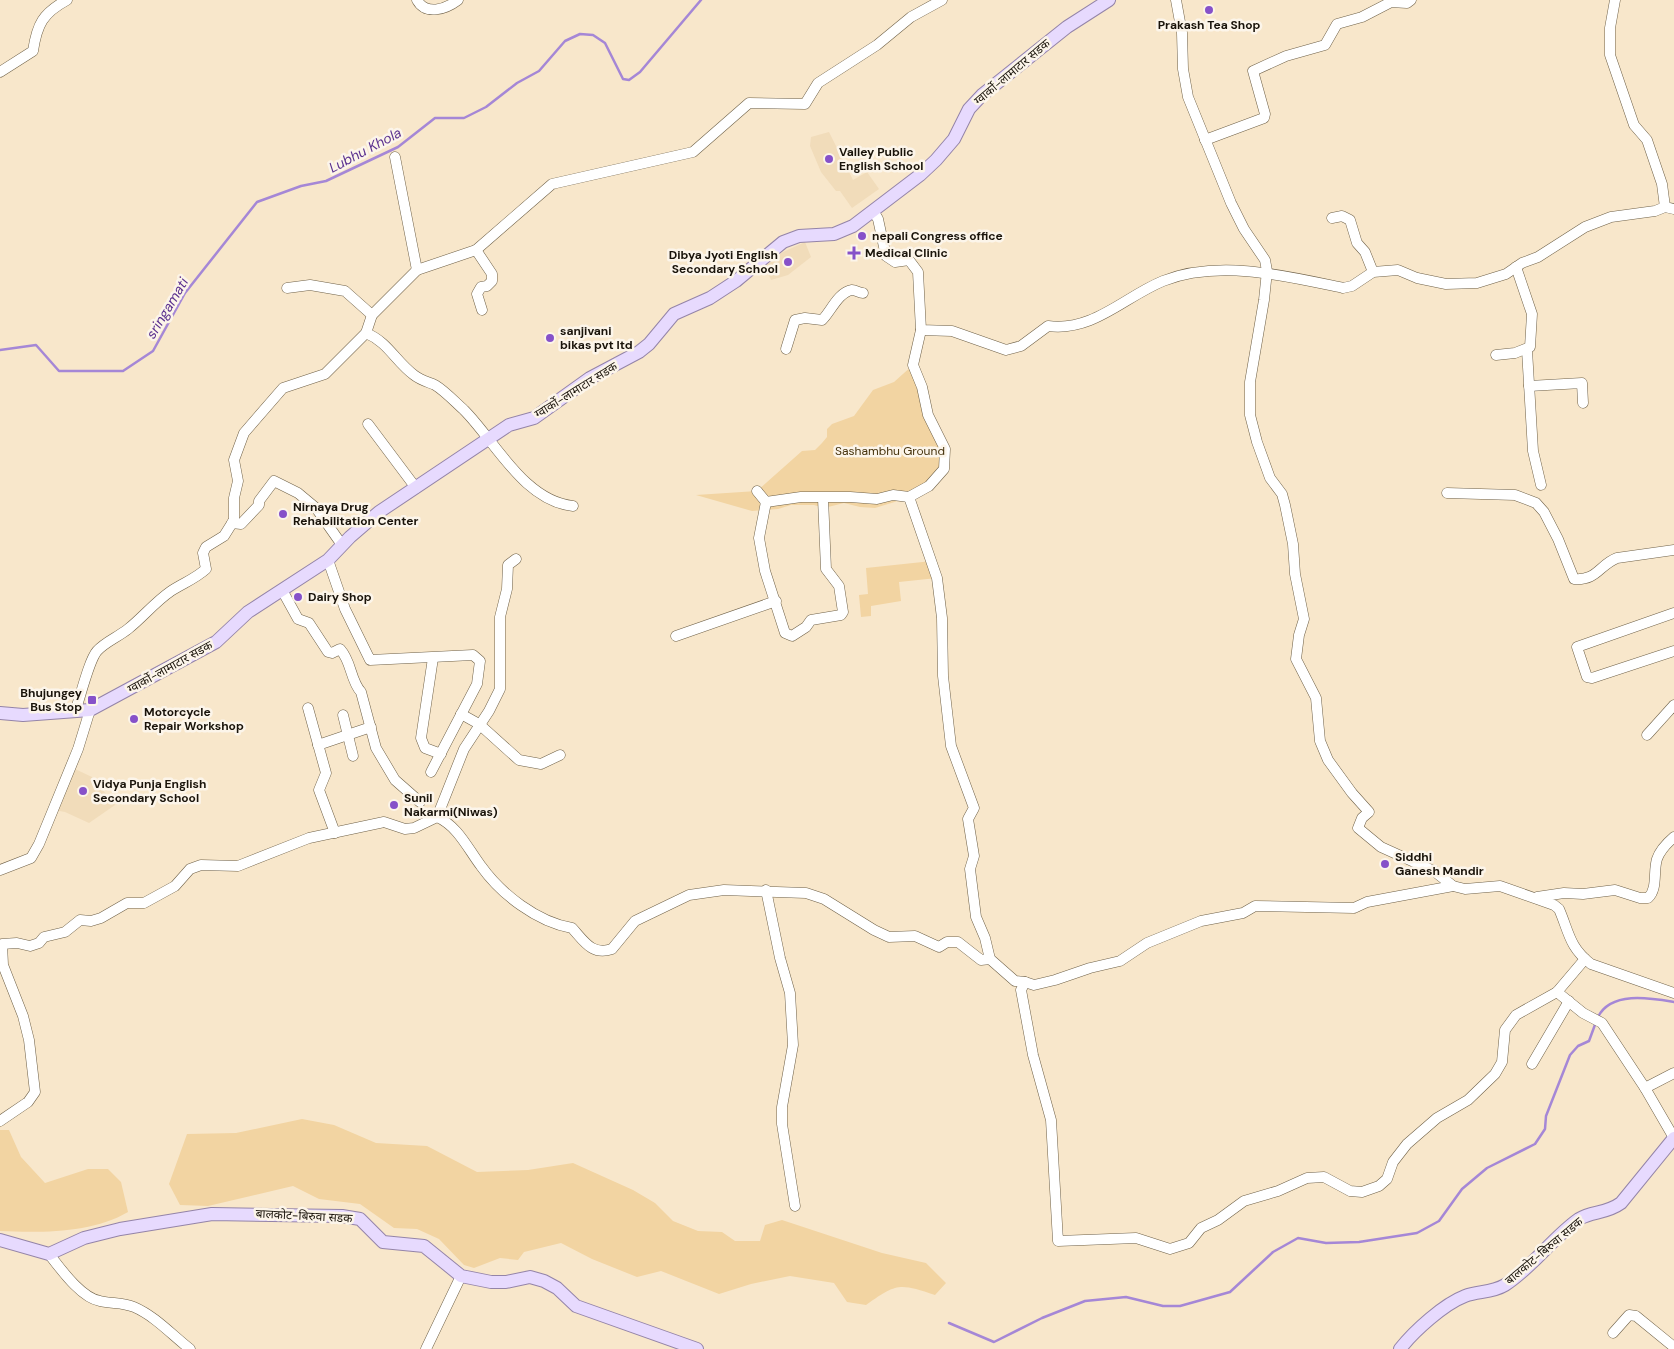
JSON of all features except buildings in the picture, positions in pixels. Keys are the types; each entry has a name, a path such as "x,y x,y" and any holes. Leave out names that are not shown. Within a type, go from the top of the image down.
{"main road":[{"name":"ग्वार्को-लामाटार सडक","path":"0,713 24,715 90,710 216,642 248,612 328,560 379,512 488,441 508,425 534,418 590,378 638,352 649,344 674,314 710,298 736,281 783,242 798,236 842,232 874,211 920,175 948,148 969,109 982,95 1067,27 1109,0"},
{"name":"बालकोट-बिरुवा सडक","path":"1400,1349 1417,1331 1456,1300 1466,1296 1494,1291 1513,1280 1581,1218 1610,1211 1621,1204 1674,1138"},
{"name":"बालकोट-बिरुवा सडक","path":"49,1254 84,1238 120,1229 212,1214 342,1216 360,1220 383,1242 424,1246 461,1276 491,1282 506,1282 530,1277 544,1281 557,1288 576,1306 697,1349"},
{"path":"0,1240 49,1254"}],"street":[{"path":"0,72 34,52 36,30 42,20 52,8 67,0"},
{"path":"417,0 423,8 432,10 442,10 458,0"},
{"path":"74,712 87,677 87,668 96,652 129,629 162,597 197,577 206,569 203,553 206,546 223,537 232,524 238,481 234,460 244,433 283,388 325,374 366,333 372,315 417,270 476,250 552,184 693,152 749,104 805,104 818,83 877,45 911,17 942,0"},
{"path":"1176,0 1182,33 1183,69 1188,96 1205,140 1223,178 1231,203 1244,229 1265,260 1267,272 1250,382 1250,415 1270,478 1282,494 1293,544 1295,574 1304,618 1299,635 1296,659 1316,698 1320,741 1328,760 1352,794 1369,812 1362,818 1358,828 1381,847 1434,871 1454,886 1466,889 1500,886 1537,897 1559,909 1575,950 1591,964 1674,993"},
{"path":"1205,140 1264,118 1265,114 1253,71 1286,56 1325,45 1336,24 1362,17 1391,2 1407,3 1411,0"},
{"path":"921,330 952,331 1006,350 1021,346 1048,326 1062,327 1102,316 1164,281 1205,272 1267,272 1344,288 1352,286 1373,272 1398,270 1418,278 1446,284 1472,284 1497,277 1538,257 1585,227 1610,217 1670,208 1647,140 1634,125 1610,55 1610,28 1615,0"},
{"path":"395,157 417,270"},
{"path":"766,502 801,497 850,496 877,499 893,496 909,497 929,486 944,469 945,449 928,415 922,386 913,365 921,330 918,272 909,260 895,262 886,256 874,211"},
{"path":"1332,218 1342,216 1350,220 1357,243 1365,252 1373,272"},
{"path":"476,250 492,274 492,281 487,286 481,287 477,294 482,310"},
{"path":"1516,267 1532,314 1530,347 1527,350 1533,451 1541,485"},
{"path":"287,288 310,285 345,291 372,315"},
{"path":"786,349 795,320 805,318 822,320 835,302 849,291 854,290 863,293"},
{"path":"366,333 378,338 415,376 436,386 446,394 465,412 488,441 533,486 556,502 573,506"},
{"path":"1496,355 1527,350"},
{"path":"1529,386 1582,383 1583,403"},
{"path":"368,424 416,488"},
{"path":"232,524 241,524 259,506 259,501 274,481 298,493 316,508 342,545"},
{"path":"757,491 766,502"},
{"path":"1447,493 1515,494 1536,504 1544,512 1558,538 1574,579 1593,577 1610,561 1617,558 1674,550"},
{"path":"909,497 937,578 942,618 943,676 951,746 974,808 968,819 974,856 970,869 976,917 985,938 990,959 1015,981 1034,985 1120,961 1147,943 1201,921 1243,913 1255,906 1354,908 1367,902 1454,886"},
{"path":"766,502 759,538 764,572 786,633 792,636 806,627 811,620 843,612 839,586 826,569 823,498"},
{"path":"0,1121 28,1102 35,1092 29,1040 23,1016 4,965 1,940 30,946 39,943 44,937 65,932 80,920 91,921 101,918 127,903 144,903 175,886 190,869 201,866 238,866 309,838 384,822 405,828 414,828 438,817 458,761 479,724 489,711 500,689 500,617 507,589 508,565 516,559"},
{"path":"328,560 345,609 370,660 473,655 480,662 477,684 431,772"},
{"path":"282,590 298,619 309,622 328,652 332,653 340,649 349,662 356,687 361,692 376,748 395,780 420,802"},
{"path":"676,636 776,601"},
{"path":"1674,613 1577,648 1587,676 1592,678 1674,651"},
{"path":"433,658 421,738 425,748 440,754"},
{"path":"1647,735 1674,705"},
{"path":"308,708 326,773 320,790 335,833"},
{"path":"0,870 31,858 40,844 78,749 90,710"},
{"path":"461,714 479,724 519,760 541,764 560,755"},
{"path":"343,715 353,756"},
{"path":"318,745 371,727"},
{"path":"438,817 458,833 498,889 555,925 572,928 585,944 598,951 612,949 635,921 689,895 724,890 766,890 806,893 824,898 874,930 889,937 915,936 940,946 947,942 958,942 981,960 990,959"},
{"path":"1537,897 1564,893 1583,894 1615,890 1640,898 1648,898 1653,890 1657,858 1674,837"},
{"path":"766,890 780,958 790,992 793,1045 782,1107 782,1124 795,1206"},
{"path":"1025,982 1022,994 1033,1055 1052,1131 1058,1241 1136,1238 1170,1248 1189,1243 1201,1228 1218,1220 1244,1202 1278,1191 1307,1178 1324,1177 1350,1191 1362,1192 1379,1186 1387,1178 1393,1162 1407,1144 1437,1118 1468,1100 1495,1074 1502,1062 1505,1030 1516,1015 1557,992 1585,959"},
{"path":"1557,992 1598,1022 1645,1088 1674,1138"},
{"path":"1532,1064 1569,1001"},
{"path":"1645,1088 1674,1073"},
{"path":"49,1254 72,1281 91,1298 98,1301 120,1302 135,1307 190,1349"},
{"path":"426,1349 461,1276"},
{"path":"1613,1333 1629,1315 1636,1316 1674,1347"}],"shaded area":[{"name":"Valley Public English School","path":"829,132 853,180 867,172 879,189 852,208 840,191 836,191 821,172 810,146 811,137"},
{"name":"Dibya Jyoti English Secondary School","path":"805,242 811,257 788,275 771,280 765,266 783,252"},
{"name":"Vidya Punja English Secondary School","path":"75,769 92,777 115,805 89,823 65,812 54,810"}],"green space":[{"name":"Sashambhu Ground","path":"913,365 945,449 944,469 914,496 875,508 844,503 824,508 814,505 791,505 778,509 752,511 696,495 757,491 802,451 815,450 827,437 827,429 832,424 854,416 873,390 894,382"},
{"path":"932,561 937,578 899,582 901,601 871,606 871,616 861,617 859,595 868,594 866,568"},
{"path":"302,1119 334,1125 376,1143 427,1146 477,1172 528,1170 573,1163 633,1190 655,1203 673,1221 698,1231 722,1232 735,1241 760,1241 765,1225 782,1220 882,1253 926,1263 946,1283 935,1295 913,1288 899,1287 885,1292 866,1305 847,1302 834,1283 790,1276 751,1284 719,1294 661,1271 637,1277 592,1259 561,1243 524,1252 518,1260 500,1258 474,1268 464,1265 439,1239 417,1229 394,1228 360,1204 319,1199 293,1186 208,1206 180,1205 169,1184 187,1134 236,1133"},
{"path":"0,1130 9,1130 21,1157 45,1183 88,1169 108,1169 121,1182 128,1212 114,1219 83,1228 32,1232 0,1231"}],"waterway":[{"name":"Lubhu Khola","path":"0,350 36,345 59,371 123,371 153,351 185,293 257,202 301,186 326,181 398,147 435,118 464,118 486,107 517,83 539,71 565,41 580,34 593,35 605,43 623,79 629,80 640,72 701,0"},
{"path":"1598,1017 1612,1003 1621,1000 1643,998 1674,1002"},
{"path":"949,1323 994,1342 1042,1318 1085,1301 1126,1297 1163,1306 1180,1306 1230,1292 1273,1252 1298,1238 1326,1243 1359,1242 1417,1233 1439,1221 1462,1189 1487,1168 1535,1144 1545,1129 1546,1116 1570,1055 1578,1046 1589,1041 1596,1022"}],"place":[{"name":"Prakash Tea Shop","path":"1209,10"},
{"name":"Valley Public English School","path":"829,159"},
{"name":"nepali Congress office","path":"862,236"},
{"name":"Medical Clinic","path":"854,253"},
{"name":"Dibya Jyoti English Secondary School","path":"788,262"},
{"name":"sanjivani bikas pvt ltd","path":"550,338"},
{"name":"Nirnaya Drug Rehabilitation Center","path":"283,514"},
{"name":"Dairy Shop","path":"298,597"},
{"name":"Bhujungey Bus Stop","path":"92,700"},
{"name":"Motorcycle Repair Workshop","path":"134,719"},
{"name":"Vidya Punja English Secondary School","path":"83,791"},
{"name":"Sunil Nakarmi(Niwas)","path":"394,805"},
{"name":"Siddhi Ganesh Mandir","path":"1385,864"}],"water label":[{"name":"sringamati","path":"167,308"}]}
